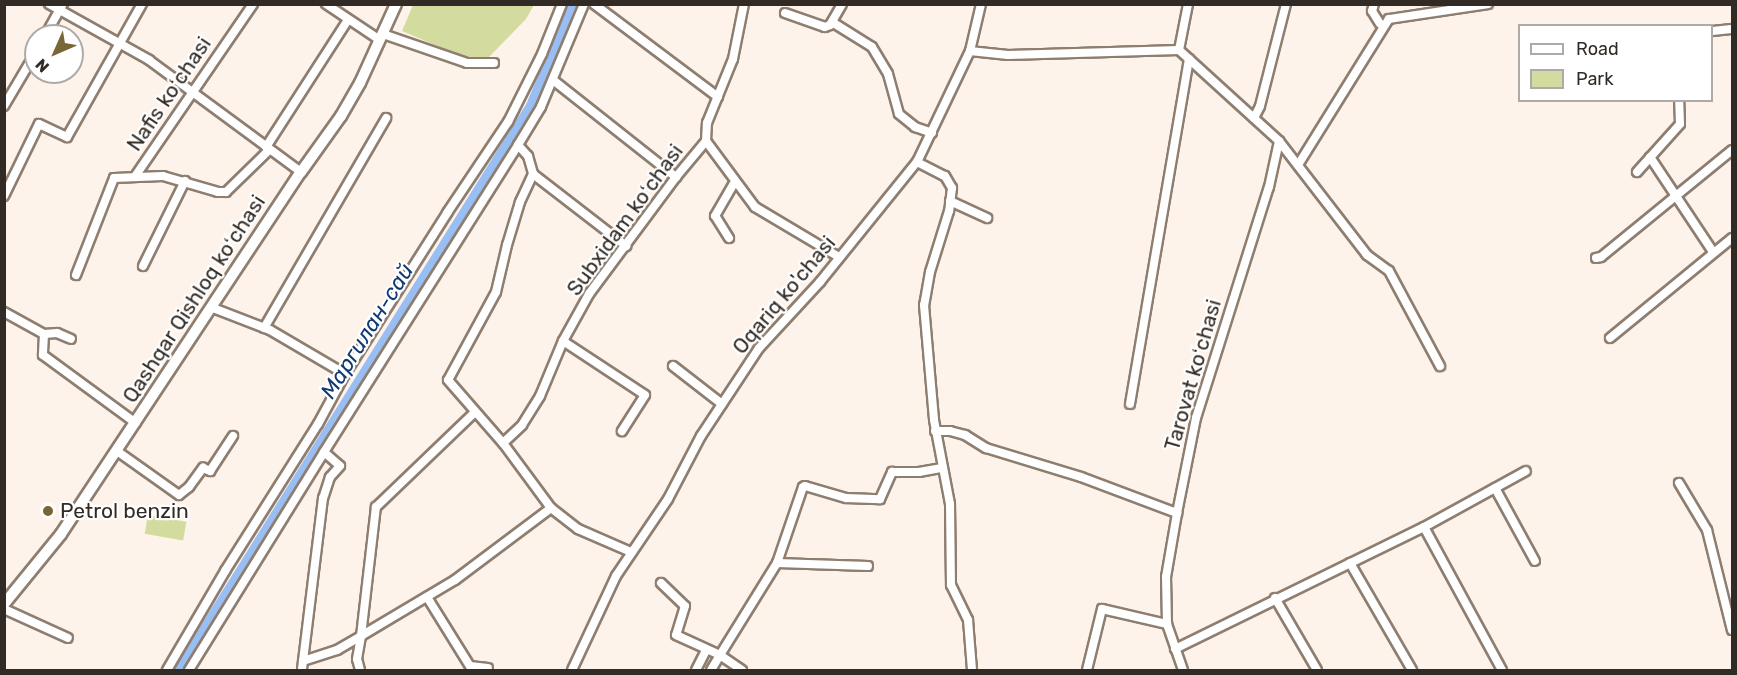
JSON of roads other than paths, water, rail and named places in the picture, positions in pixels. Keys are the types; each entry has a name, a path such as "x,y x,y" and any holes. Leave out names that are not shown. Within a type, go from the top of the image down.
{"main road":[{"name":"Qashqar Qishloq koʻchasi","path":"4,603 61,534 352,97 396,4"}],"street":[{"path":"49,4 61,8 193,91 301,172"},
{"path":"4,196 39,124 67,137 142,4"},
{"name":"Nafis koʻchasi","path":"136,175 253,4"},
{"path":"326,4 348,20 381,37 467,63 494,63"},
{"path":"167,670 225,571 318,424 345,374 508,122 538,64 562,4"},
{"path":"189,670 541,107 584,4"},
{"path":"594,4 718,97"},
{"name":"Subxidam koʻchasi","path":"503,443 522,425 540,396 563,341 589,294 676,177 706,141 707,123 733,59 744,4"},
{"name":"Oqariq ko'chasi","path":"572,670 616,576 668,499 722,404 759,348 840,257 917,162 970,51 981,4"},
{"path":"1179,50 1188,4"},
{"path":"1254,118 1260,106 1286,4"},
{"path":"1374,4 1372,11 1380,24"},
{"path":"1298,165 1389,19 1488,4"},
{"path":"784,13 825,27 832,22 839,5"},
{"path":"52,24 61,8"},
{"path":"76,275 114,177 162,176 218,192 226,192 267,148 348,20"},
{"path":"832,22 872,47 888,74 898,114 915,127 932,133"},
{"path":"1713,31 1732,29"},
{"path":"970,51 1008,55 1179,50 1279,141 1367,255 1389,271 1440,366"},
{"path":"1130,404 1189,59"},
{"path":"4,106 24,72"},
{"path":"553,80 676,177"},
{"path":"1637,172 1680,124 1679,102"},
{"path":"264,328 386,118"},
{"path":"706,141 755,207 840,257"},
{"name":"Tarovat koʻchasi","path":"1183,670 1167,624 1166,577 1177,513 1196,418 1269,187 1279,141"},
{"path":"518,145 528,156 533,174 626,246"},
{"path":"1596,258 1601,257 1732,150"},
{"path":"1650,157 1713,252"},
{"path":"917,162 945,176 950,182 950,201 925,296 935,431 950,504 951,585 968,620 972,670"},
{"path":"533,174 520,202 496,291 449,375 450,385 503,443 551,508 578,529 631,552"},
{"path":"143,266 185,181"},
{"path":"729,238 715,216 735,182"},
{"path":"950,201 987,218"},
{"path":"1610,338 1732,238"},
{"path":"213,308 264,328 345,374"},
{"path":"4,312 44,334 57,333 71,339"},
{"path":"44,334 44,355 136,423"},
{"path":"563,341 615,373 645,395 622,431"},
{"path":"673,366 722,404"},
{"path":"360,670 357,659 376,507 475,412"},
{"path":"935,431 950,430 966,435 986,448 1081,477 1177,513"},
{"path":"117,451 179,495 189,487 203,468 210,471 233,436"},
{"path":"302,670 323,498 330,477 340,466 324,452"},
{"path":"711,670 777,563 790,518 805,486 840,497 880,499 892,472 919,472 941,468"},
{"path":"1175,649 1424,527 1526,471"},
{"path":"1678,483 1707,530 1732,630"},
{"path":"1495,488 1535,561"},
{"path":"303,661 336,650 427,597 477,565 551,508"},
{"path":"1424,527 1502,670"},
{"path":"777,563 868,566"},
{"path":"1350,563 1412,670"},
{"path":"661,583 685,606 676,635 720,655 742,670"},
{"path":"427,597 470,666 488,668"},
{"path":"1275,598 1317,670"},
{"path":"4,609 68,638"},
{"path":"1087,670 1102,609 1167,624"},
{"path":"696,670 706,650"}],"waterway":[{"name":"Маргилан-сай","path":"180,670 532,106 574,4"}],"place":[{"name":"Petrol benzin","path":"48,511"}]}
